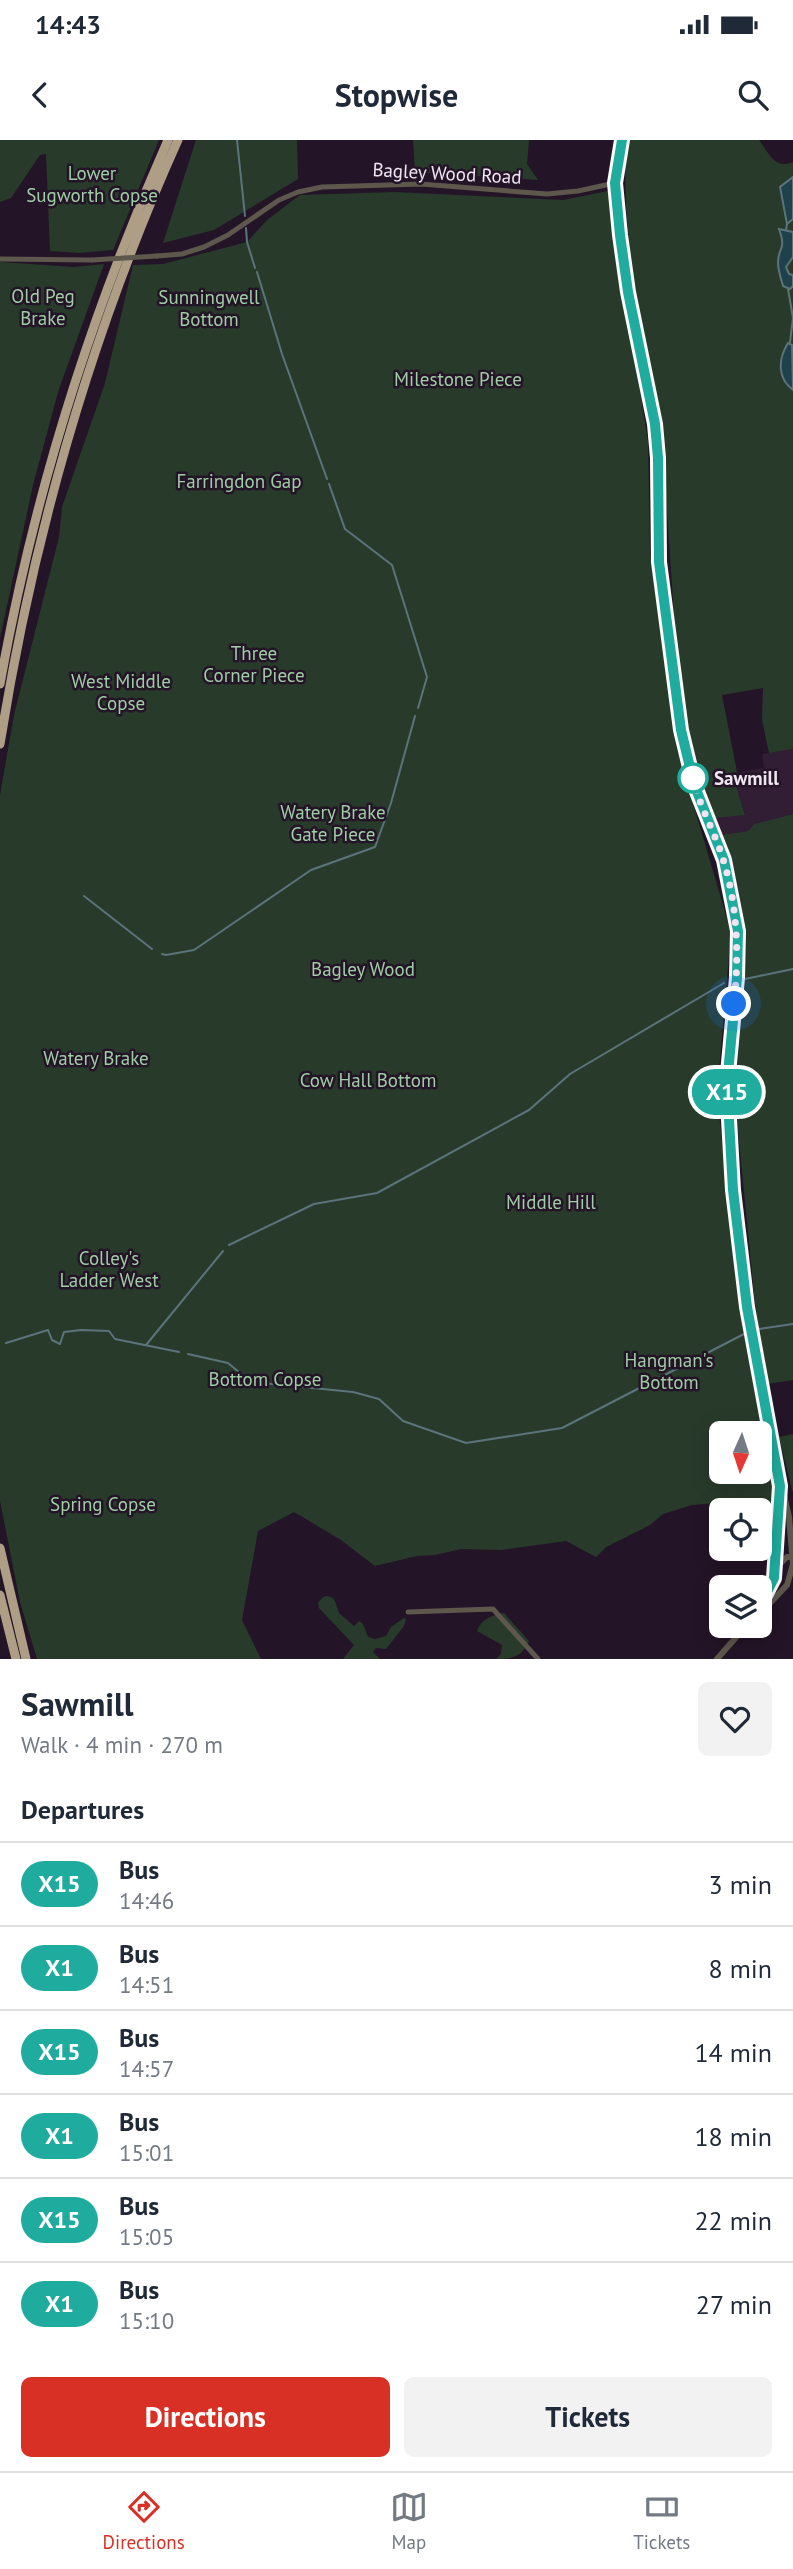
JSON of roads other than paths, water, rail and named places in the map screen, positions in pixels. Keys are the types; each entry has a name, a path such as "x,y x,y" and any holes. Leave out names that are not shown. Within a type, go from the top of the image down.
{"highway":[{"path":"0,684 28,553 67,408 111,281 167,140"},
{"path":"0,744 34,569 78,410 120,284 178,140"},
{"path":"0,1548 26,1659"},
{"path":"0,1595 16,1659"}],"street":[{"path":"622,140 615,183 628,292 655,424 659,562 681,730 694,784 724,860 738,931 737,978 727,1084 733,1190 747,1307 780,1486 793,1530"},
{"name":"Bagley Wood Road","path":"0,259 92,260 182,254 204,247 228,234 279,200 298,192 322,187 421,184 547,194 615,183"},
{"path":"772,1582 776,1569 780,1486"},
{"path":"772,1602 790,1585 793,1557 789,1517"},
{"path":"776,1569 787,1557 793,1557"},
{"path":"774,1578 790,1585"},
{"path":"408,1612 492,1609 538,1659"},
{"path":"717,1659 735,1638"}],"waterway":[{"path":"237,140 245,216"},
{"path":"786,230 787,224"},
{"path":"246,228 255,268"},
{"path":"257,272 282,354 327,479"},
{"path":"788,289 793,318 790,342"},
{"path":"329,484 345,529 392,565 427,677 418,708"},
{"path":"162,954 194,950 311,870 375,847 391,803 415,716"},
{"path":"84,896 152,949"},
{"path":"745,979 793,969"},
{"path":"229,1245 314,1204 377,1193 529,1110 570,1074 724,983"},
{"path":"146,1345 223,1251"},
{"path":"759,1329 793,1324"},
{"path":"6,1343 48,1330 52,1340 60,1344 64,1332 109,1331 115,1339 179,1352"},
{"path":"188,1354 228,1363 251,1382 353,1392 379,1399 403,1421 466,1443 562,1428 744,1334"}],"place":[{"name":"Sawmill","path":"693,778"}],"park label":[{"name":"Lower Sugworth Copse","path":"92,184"},
{"name":"Old Peg Brake","path":"43,307"},
{"name":"Sunningwell Bottom","path":"209,308"},
{"name":"Milestone Piece","path":"458,379"},
{"name":"Farringdon Gap","path":"239,481"},
{"name":"Three Corner Piece","path":"254,664"},
{"name":"West Middle Copse","path":"121,692"},
{"name":"Watery Brake Gate Piece","path":"333,823"},
{"name":"Bagley Wood","path":"363,969"},
{"name":"Watery Brake","path":"96,1058"},
{"name":"Cow Hall Bottom","path":"368,1080"},
{"name":"Middle Hill","path":"551,1202"},
{"name":"Colley's Ladder West","path":"109,1269"},
{"name":"Hangman's Bottom","path":"669,1371"},
{"name":"Bottom Copse","path":"265,1379"},
{"name":"Spring Copse","path":"103,1504"}]}
